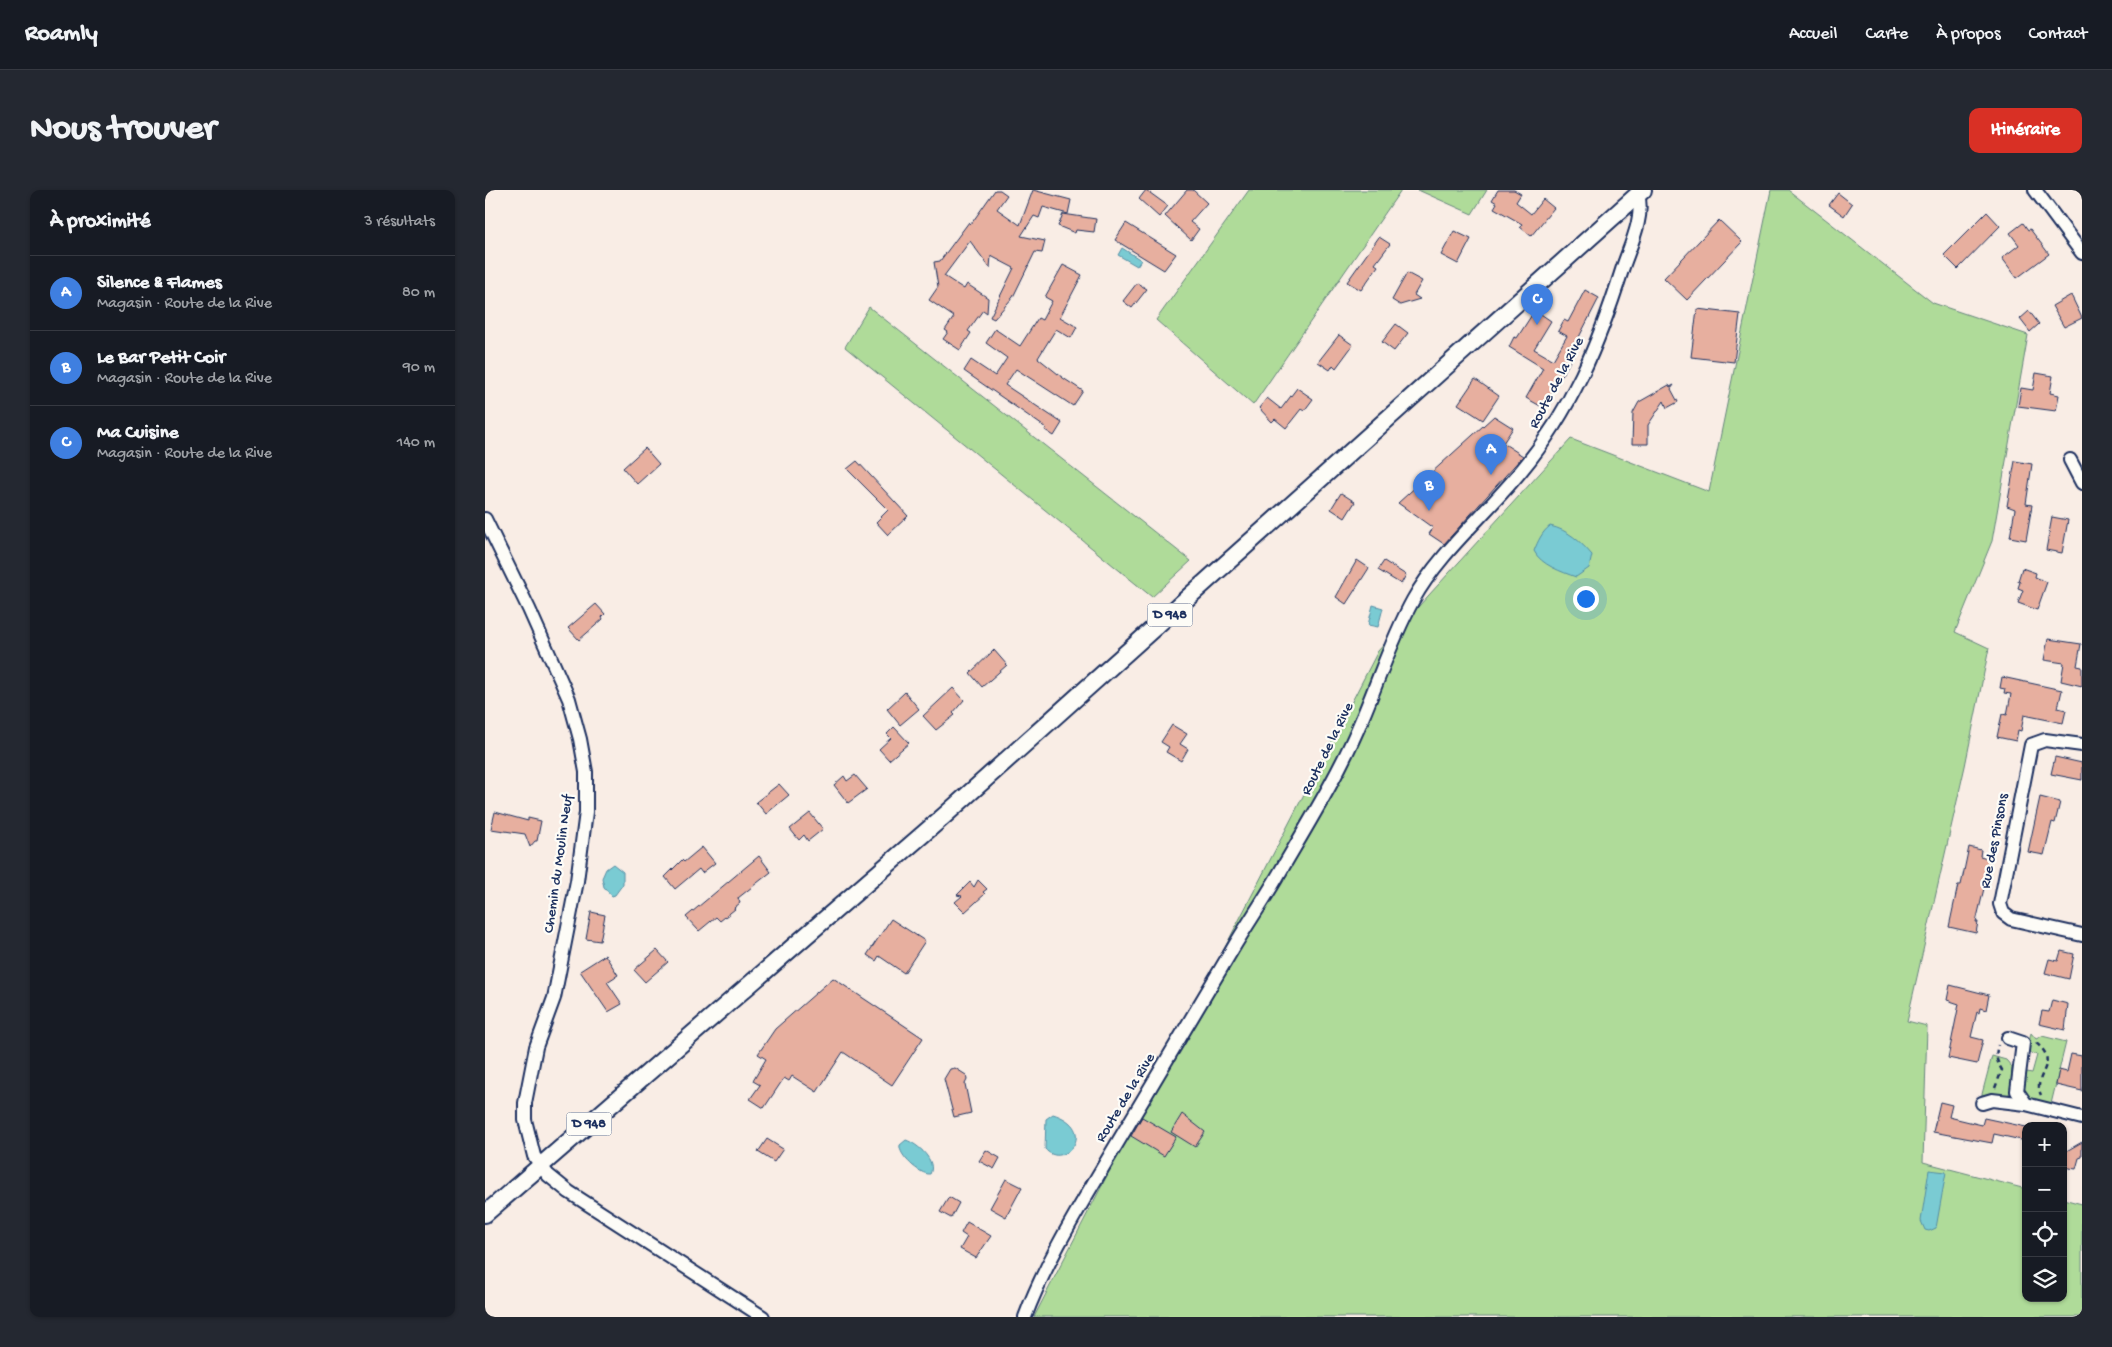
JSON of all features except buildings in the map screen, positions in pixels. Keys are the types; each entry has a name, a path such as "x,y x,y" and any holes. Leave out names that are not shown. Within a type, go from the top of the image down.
{"main road":[{"name":"D 948","path":"485,1214 944,816 1640,192"}],"street":[{"path":"2035,190 2082,253"},
{"name":"Route de la Rive","path":"1025,1317 1036,1289 1083,1201 1233,948 1274,883 1336,774 1362,720 1386,655 1414,599 1427,578 1549,436 1600,336 1638,218 1640,192"},
{"path":"2070,460 2082,482"},
{"name":"Chemin du Moulin Neuf","path":"485,519 529,609 569,700 580,739 586,772 586,812 577,881 554,998 536,1047 525,1102 528,1138 534,1156 541,1166"},
{"name":"Rue des Pinsons","path":"2082,745 2045,740 2031,746 2000,904 2003,913 2011,919 2082,935"},
{"path":"2008,1038 2023,1043 2017,1091 2025,1104"},
{"path":"1987,1101 2025,1104 2082,1118"},
{"path":"541,1166 569,1192 763,1317"}],"path":[{"path":"1987,1101 2002,1070 1996,1062 1995,1054 1999,1040 2008,1038"},
{"path":"2023,1043 2027,1040 2035,1042 2044,1049 2047,1061 2038,1088 2048,1109"}],"green space":[{"path":"1249,190 1401,190 1253,405 1156,320"},
{"path":"1418,190 1487,190 1472,214"},
{"path":"1771,190 1788,190 1933,303 2028,335 1992,541 1955,632 1989,648 1965,766 1907,1021 1927,1026 1923,1162 2022,1188 2022,1302 2067,1302 2067,1200 2082,1204 2082,1317 1034,1317 1378,651 1571,439 1709,492"},
{"path":"869,307 1191,561 1152,597 845,347"},
{"path":"2031,1033 2036,1039 2042,1036 2066,1042 2051,1104 2031,1099 2022,1090 2022,1071 2032,1073 2037,1055 2027,1052"},
{"path":"1992,1056 2006,1060 2012,1067 2011,1092 2006,1096 1992,1093 1981,1098"}],"water":[{"path":"1122,248 1141,260 1137,266 1118,255"},
{"path":"1550,526 1568,533 1592,555 1589,568 1576,577 1552,567 1537,556 1534,551 1542,534"},
{"path":"1373,605 1383,608 1378,627 1368,625"},
{"path":"613,864 623,872 623,884 615,895 612,896 604,887 602,878 606,869"},
{"path":"1053,1114 1067,1121 1075,1129 1074,1145 1068,1152 1061,1155 1052,1154 1045,1149 1046,1119"},
{"path":"906,1140 921,1149 929,1159 931,1164 930,1174 916,1168 902,1154 900,1145"},
{"path":"1929,1170 1946,1172 1936,1228 1929,1231 1925,1230 1921,1221"}],"place":[{"name":"Ma Cuisine","path":"1537,325"},
{"name":"Silence & Flames","path":"1491,475"},
{"name":"Le Bar Petit Coir","path":"1429,511"}]}
